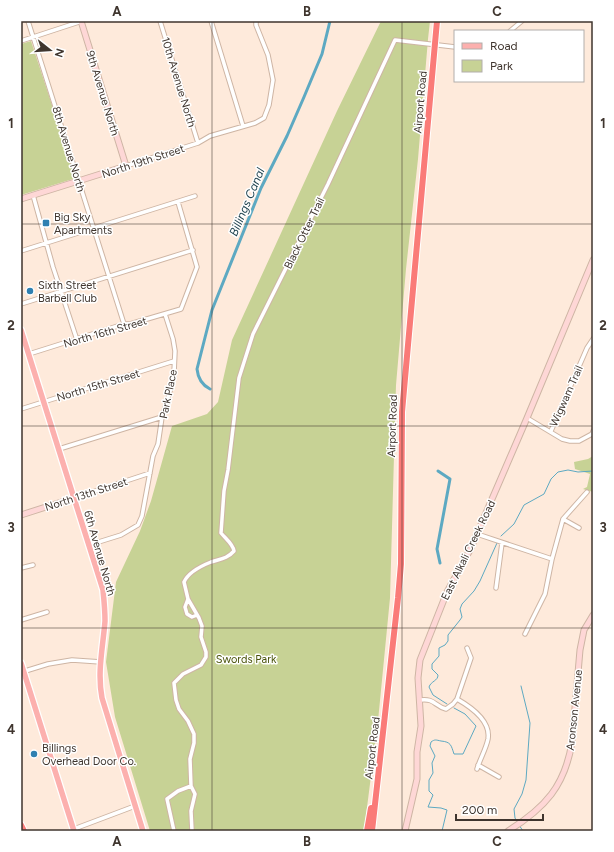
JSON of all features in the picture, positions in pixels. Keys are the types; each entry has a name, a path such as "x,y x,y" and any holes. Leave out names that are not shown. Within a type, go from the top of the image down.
{"highway":[{"name":"Airport Road","path":"372,831 401,564 402,412 437,21"},
{"path":"367,831 371,806 378,781"},
{"path":"21,825 24,831"}],"main road":[{"name":"6th Avenue North","path":"21,330 99,576 104,600 105,621 100,688 143,831"},
{"path":"21,663 22,672 74,830"}],"street":[{"name":"8th Avenue North","path":"28,21 80,181 93,229 124,324"},
{"path":"21,41 81,21"},
{"name":"9th Avenue North","path":"81,21 126,166"},
{"name":"10th Avenue North","path":"160,21 198,143"},
{"path":"211,21 243,126"},
{"name":"North 19th Street","path":"21,199 198,143 210,136 255,123 264,118 269,105 272,80 268,55 256,25 256,21"},
{"path":"511,30 522,21"},
{"name":"Black Otter Trail","path":"188,598 184,582 186,576 204,565 224,559 234,551 231,544 221,533 224,491 228,470 239,378 253,334 335,171 395,40 435,46"},
{"path":"435,46 454,47"},
{"path":"33,195 61,292 77,340"},
{"path":"21,251 195,196"},
{"path":"21,304 193,250 178,202"},
{"name":"North 16th Street","path":"29,354 124,324 130,324 181,309 197,267 193,250"},
{"name":"East Alkali Creek Road","path":"405,831 417,779 417,752 421,726 418,678 420,660 447,592 470,550 591,272 593,260"},
{"name":"Park Place","path":"89,545 121,535 138,525 142,516 153,456 158,444 162,417 171,388 175,351 173,339 165,314"},
{"name":"Wigwam Trail","path":"551,431 587,348 593,339"},
{"name":"North 15th Street","path":"21,409 174,361"},
{"path":"59,449 162,417"},
{"path":"527,418 551,431 562,439 570,441 579,441 593,432"},
{"name":"North 13th Street","path":"21,515 150,473"},
{"path":"525,634 544,594 552,559 564,519 587,492"},
{"path":"564,519 579,528"},
{"path":"477,534 552,559"},
{"path":"496,588 502,543"},
{"path":"21,568 33,565"},
{"path":"188,598 198,615 202,626 201,637 206,652 206,657 201,665 183,674 174,683 176,700 179,709 188,721 194,734 194,743 190,759 191,786 195,794 191,811 192,831"},
{"path":"188,598 185,607 187,614 192,617 198,615"},
{"path":"21,620 47,612"},
{"name":"Aronson Avenue","path":"508,831 538,810 550,797 560,782 567,766 572,742 580,650 584,630 593,615"},
{"path":"420,700 429,700 446,709 453,704 457,699 471,658 467,648"},
{"path":"22,672 48,664 72,660 101,662"},
{"path":"457,699 475,712 487,726 488,738 478,767 499,777"},
{"path":"174,831 167,799 178,791 191,786"},
{"path":"74,830 135,806"}],"green space":[{"name":"Swords Park","path":"381,21 430,21 396,385 390,598 378,721 364,831 150,831 115,717 106,662 116,582 140,531 151,501 172,426 207,414 218,402 232,340 337,111"},
{"path":"31,41 76,178 21,195 21,44"},
{"path":"593,456 593,492 583,489 587,487 590,474 575,469 574,462 588,459"}],"waterway":[{"name":"Billings Canal","path":"210,389 201,381 198,376 197,369 212,310 261,188 287,136 322,54 330,21"},
{"path":"501,536 514,524 524,505 544,494 551,479 558,472 568,470 578,472 593,471"},
{"name":"Billings Canal","path":"438,471 450,479 437,549 440,563"},
{"path":"447,704 433,695 429,687 438,677 432,669 432,664 439,656 439,648 445,645 448,641 448,635 462,617 460,609 462,604 474,591 480,581 497,543"},
{"name":"Billings Canal","path":"518,823 515,818 514,809 522,794 526,780 530,723 521,686"},
{"path":"442,831 447,810 428,807 433,795 429,791 429,780 433,773 432,763 435,756 430,746 431,742 434,740 447,742 451,746 454,754 463,754 476,726 465,714 454,708"},
{"name":"Billings Canal","path":"519,825 523,831"}],"place":[{"name":"Big Sky Apartments","path":"46,223"},
{"name":"Sixth Street Barbell Club","path":"30,291"},
{"name":"Billings Overhead Door Co.","path":"34,754"}]}
